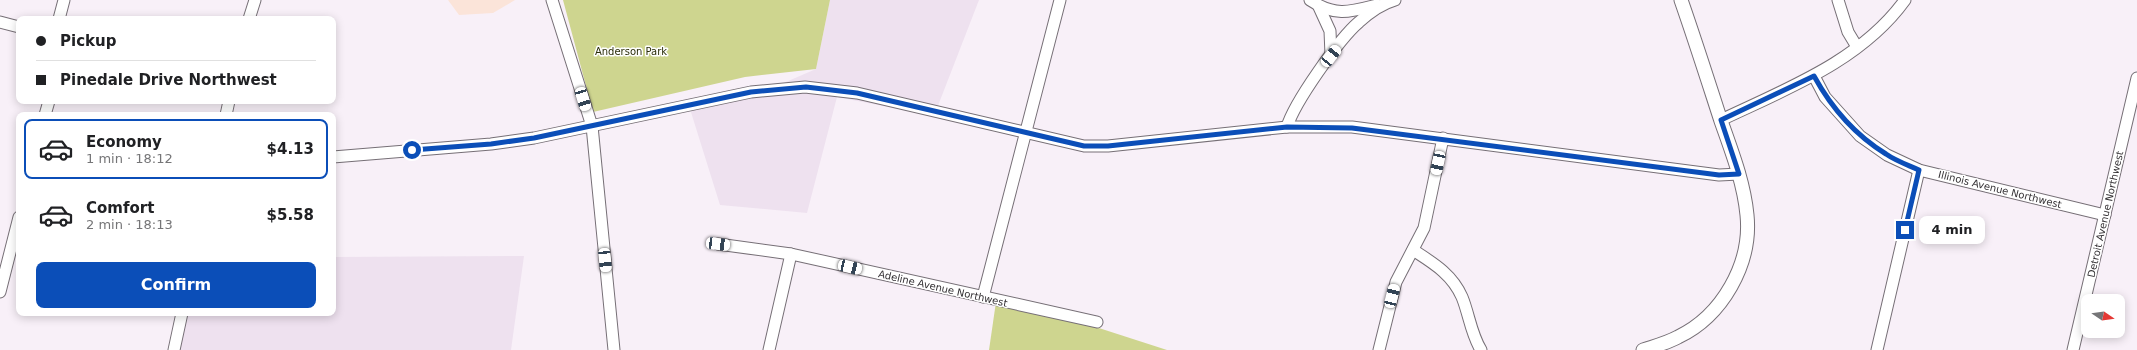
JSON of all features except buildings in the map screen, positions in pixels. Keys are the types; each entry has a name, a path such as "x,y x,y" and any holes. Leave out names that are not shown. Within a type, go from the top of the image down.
{"main road":[{"path":"1644,350 1678,337 1695,327 1718,306 1728,293 1736,276 1747,235 1747,215 1739,174 1681,0"}],"street":[{"path":"60,16 64,0"},
{"path":"250,16 255,0"},
{"path":"552,0 592,126 614,350"},
{"path":"983,297 1060,0"},
{"path":"1310,0 1319,7 1333,12 1346,13 1395,0"},
{"path":"1838,0 1848,32 1857,47"},
{"path":"1721,120 1814,76 1857,47 1880,27 1905,0"},
{"path":"1287,127 1291,114 1331,56 1358,22 1382,4"},
{"path":"1319,7 1330,31 1331,56"},
{"path":"0,22 16,25"},
{"name":"Illinois Avenue Northwest","path":"1814,76 1825,97 1860,136 1886,155 1919,170 2105,215"},
{"name":"Detroit Avenue Northwest","path":"2073,350 2137,78"},
{"path":"336,157 491,144 534,138 751,92 806,87 857,93 1084,146 1108,146 1287,127 1352,128 1443,138 1719,175 1739,174"},
{"path":"1379,350 1396,282 1424,228 1443,138"},
{"path":"1877,350 1919,170"},
{"path":"0,292 16,229"},
{"name":"Adeline Avenue Northwest","path":"718,244 791,254 1097,322"},
{"path":"1413,250 1440,268 1455,284 1462,298 1474,335 1481,350"},
{"path":"769,350 791,254"},
{"path":"174,350 181,316"}],"shaded area":[{"path":"448,0 515,0 493,13 459,15"},
{"path":"830,0 979,0 934,116 837,97 807,213 720,205 690,109 753,96 816,69"},
{"path":"524,256 511,350 170,350 178,316 336,316 336,257"}],"green space":[{"name":"Anderson Park","path":"563,0 830,0 816,69 745,77 593,112"},
{"path":"997,295 1167,350 989,350"}],"route":[{"path":"412,150 491,144 534,138 751,92 778,88 806,87 857,93 1084,146 1108,146 1287,127 1319,126 1443,138 1719,175 1739,174 1721,120 1814,76 1825,97 1860,136 1886,155 1919,170 1905,230"}]}
